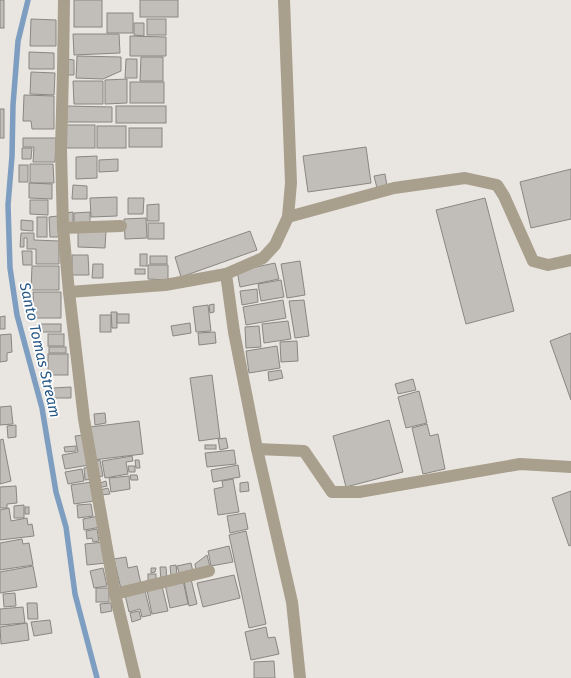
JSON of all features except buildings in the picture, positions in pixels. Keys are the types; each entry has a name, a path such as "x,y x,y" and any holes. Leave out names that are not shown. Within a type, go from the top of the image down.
{"street":[{"path":"64,0 61,150 63,228 84,419 115,594 135,678"},
{"path":"70,292 165,285 226,274 263,258 275,246 288,217 291,183 284,0"},
{"path":"288,217 394,188 465,178 497,185 504,196 533,261 548,265 571,260"},
{"path":"63,228 121,226"},
{"path":"226,274 234,332 257,449 292,602 300,678"},
{"path":"257,449 304,451 332,492 359,492 520,464 571,467"},
{"path":"115,594 209,571"}],"waterway":[{"name":"Santo Tomas Stream","path":"28,0 18,41 13,105 12,156 8,205 10,268 17,315 42,408 56,492 66,527 75,594 97,678"}]}
